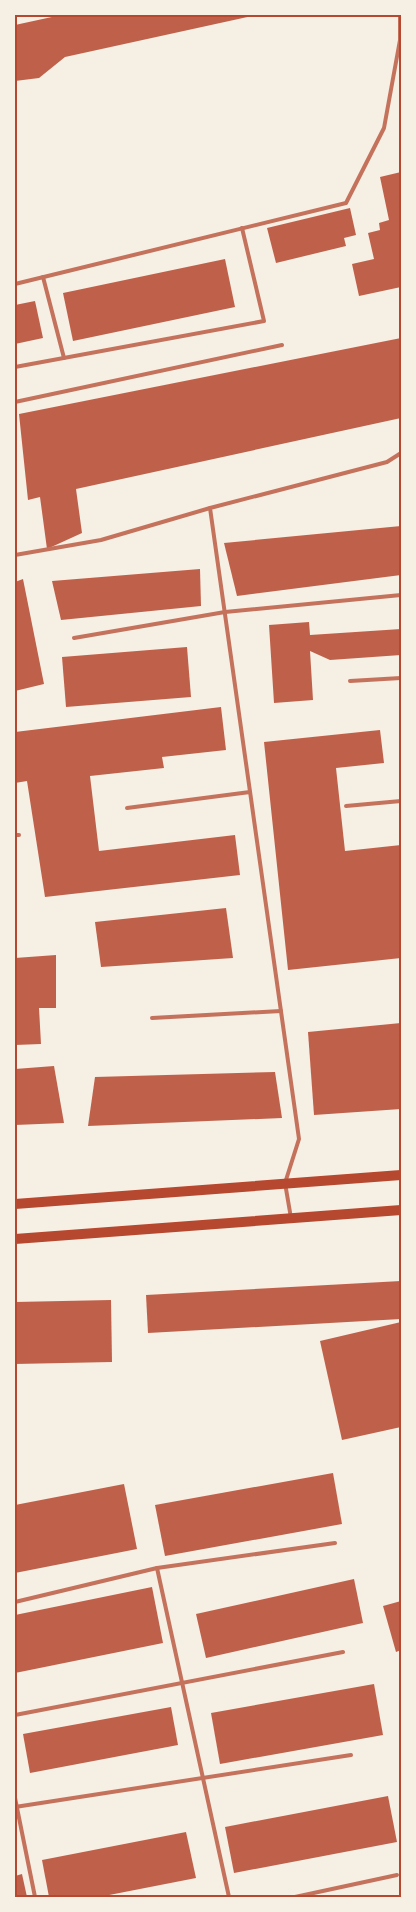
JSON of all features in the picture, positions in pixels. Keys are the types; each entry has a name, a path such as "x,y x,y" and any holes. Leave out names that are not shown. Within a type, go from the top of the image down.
{"main road":[{"path":"15,1204 401,1175"},
{"path":"15,1239 401,1210"}],"lane":[{"path":"15,284 346,204 384,128 400,40 400,15"},
{"path":"15,367 264,321 242,228"},
{"path":"43,277 64,358"},
{"path":"15,402 282,345"},
{"path":"15,556 101,540 210,508 387,462 401,453"},
{"path":"210,508 299,1139 285,1183 291,1218"},
{"path":"74,638 225,612 401,595"},
{"path":"350,681 401,678"},
{"path":"127,808 250,792"},
{"path":"346,806 401,801"},
{"path":"152,1018 281,1011"},
{"path":"15,1602 157,1568 335,1543"},
{"path":"157,1568 229,1897"},
{"path":"15,1715 343,1652"},
{"path":"16,1807 351,1755"},
{"path":"15,1798 35,1897"},
{"path":"295,1897 397,1876"}],"building":[{"path":"61,15 252,16 65,57 39,78 15,81 15,25"},
{"path":"401,172 401,287 359,296 352,264 374,259 368,233 380,230 379,223 389,220 380,177"},
{"path":"350,208 356,235 344,238 346,246 276,263 267,228"},
{"path":"225,259 235,307 73,341 63,293"},
{"path":"35,301 43,338 15,344 15,305"},
{"path":"401,338 401,418 76,489 82,533 47,549 40,497 28,500 19,414"},
{"path":"401,526 401,575 237,596 224,543"},
{"path":"200,569 201,606 61,620 52,581"},
{"path":"23,579 44,684 15,691 15,582"},
{"path":"309,622 310,635 401,629 401,655 330,660 310,651 313,700 274,703 269,625"},
{"path":"187,647 191,697 66,707 62,657"},
{"path":"221,707 226,750 162,757 164,768 90,776 99,851 235,835 240,875 45,897 27,781 15,783 15,732"},
{"path":"380,730 384,763 336,768 345,851 401,845 401,958 288,970 264,742"},
{"path":"226,908 233,958 101,967 95,922"},
{"path":"56,955 56,1008 39,1008 41,1044 15,1045 15,958"},
{"path":"401,1023 401,1109 314,1115 308,1032"},
{"path":"54,1066 64,1123 15,1125 15,1069"},
{"path":"275,1072 282,1118 88,1126 95,1077"},
{"path":"401,1281 401,1319 148,1333 146,1295"},
{"path":"111,1300 112,1362 15,1364 15,1302"},
{"path":"401,1322 401,1427 342,1440 320,1341"},
{"path":"333,1473 342,1524 165,1556 155,1505"},
{"path":"124,1484 137,1549 15,1573 15,1505"},
{"path":"354,1579 363,1623 206,1658 196,1614"},
{"path":"152,1587 163,1643 15,1673 15,1615"},
{"path":"401,1601 401,1650 396,1652 383,1606"},
{"path":"374,1684 383,1735 220,1764 211,1713"},
{"path":"171,1707 178,1745 30,1773 23,1734"},
{"path":"388,1796 397,1842 234,1873 225,1827"},
{"path":"186,1832 196,1878 99,1897 49,1897 42,1860"},
{"path":"22,1874 27,1897 15,1897 15,1876"}]}
